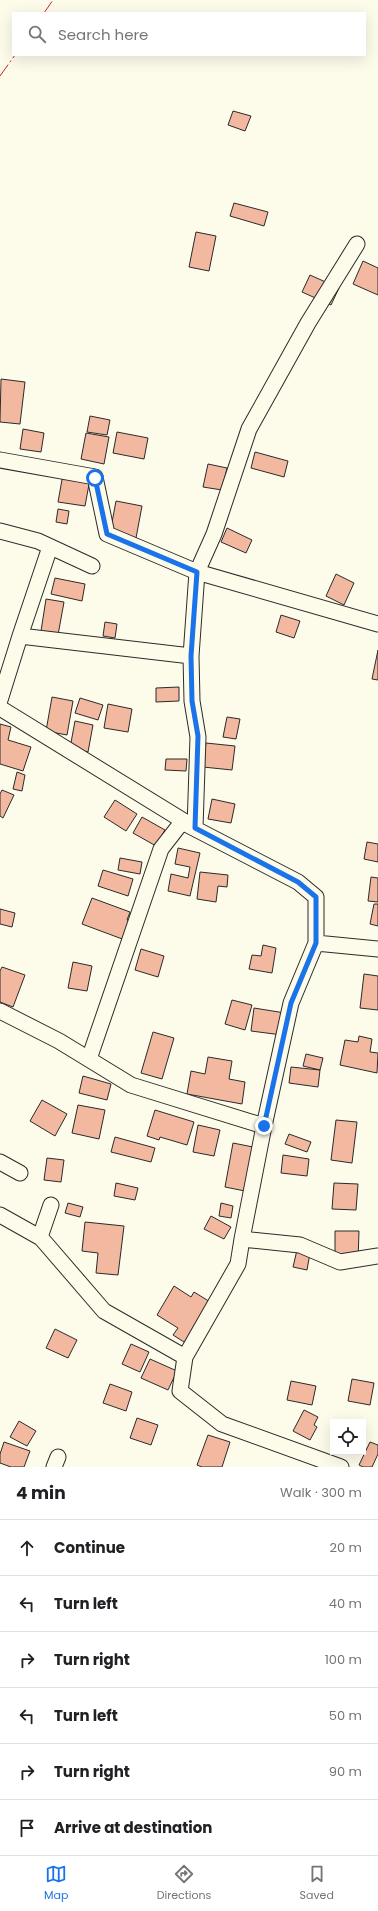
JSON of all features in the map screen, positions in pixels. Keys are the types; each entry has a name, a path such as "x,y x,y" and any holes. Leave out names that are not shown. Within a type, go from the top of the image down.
{"street":[{"path":"195,828 198,736 192,701 191,656 197,572 214,534 249,428 308,323 357,244"},
{"path":"0,460 95,478 107,534 197,572 378,624"},
{"path":"0,531 38,541 92,566"},
{"path":"0,700 50,547"},
{"path":"20,636 191,656"},
{"path":"0,708 195,828"},
{"path":"89,1059 161,849 182,822 298,882 316,897 316,943 291,1003 264,1126 238,1264 185,1356 180,1391 222,1424 341,1467"},
{"path":"316,943 378,949"},
{"path":"0,1011 59,1041 131,1085 264,1126"},
{"path":"0,1162 20,1173"},
{"path":"40,1237 51,1205"},
{"path":"0,1215 40,1237 104,1311 185,1356"},
{"path":"242,1238 300,1245 340,1262 378,1256"}],"building":[{"path":"233,111 251,116 245,131 228,125"},
{"path":"234,203 268,212 264,226 230,216"},
{"path":"196,232 216,236 209,271 189,267"},
{"path":"363,261 378,268 378,295 353,284"},
{"path":"310,275 339,288 331,305 302,292"},
{"path":"1,379 25,382 20,424 0,422"},
{"path":"90,416 110,420 107,435 87,432"},
{"path":"23,429 44,433 41,452 20,449"},
{"path":"117,432 148,438 144,459 113,453"},
{"path":"86,433 109,437 104,464 81,459"},
{"path":"255,452 288,461 284,477 251,468"},
{"path":"208,464 227,468 222,490 203,487"},
{"path":"63,474 90,479 85,506 58,502"},
{"path":"116,501 142,506 136,538 110,533"},
{"path":"58,509 69,511 67,524 56,522"},
{"path":"227,528 252,540 246,553 221,542"},
{"path":"336,574 354,583 344,605 326,596"},
{"path":"55,578 85,584 82,601 51,594"},
{"path":"46,599 64,602 58,635 41,631"},
{"path":"281,615 300,621 294,638 276,632"},
{"path":"105,622 117,624 115,638 103,636"},
{"path":"378,650 378,680 372,679"},
{"path":"179,687 179,701 156,702 156,688"},
{"path":"52,697 73,701 67,735 46,731"},
{"path":"80,698 103,705 98,720 75,713"},
{"path":"108,704 132,709 128,732 104,728"},
{"path":"227,717 240,719 236,739 223,737"},
{"path":"75,721 93,725 88,752 70,748"},
{"path":"0,724 11,727 8,740 31,747 23,771 0,764"},
{"path":"206,743 235,746 232,770 203,767"},
{"path":"166,759 187,759 186,771 165,770"},
{"path":"17,772 25,775 22,791 13,789"},
{"path":"2,790 14,795 3,818 0,816 0,794"},
{"path":"212,799 235,804 231,823 208,819"},
{"path":"115,800 137,814 126,831 104,817"},
{"path":"142,817 165,830 156,846 133,833"},
{"path":"367,842 378,844 378,862 364,859"},
{"path":"178,848 200,853 190,896 168,891 171,874 188,878 190,867 175,864"},
{"path":"120,858 142,862 140,874 118,870"},
{"path":"103,870 133,879 128,896 98,886"},
{"path":"200,872 228,875 227,887 218,886 216,902 197,899"},
{"path":"371,877 378,878 378,902 368,901"},
{"path":"92,898 130,912 127,920 140,925 133,943 82,924"},
{"path":"374,904 378,904 378,926 370,924"},
{"path":"0,909 15,913 12,927 0,924"},
{"path":"263,945 276,948 272,973 249,969 252,955 261,956"},
{"path":"141,949 164,956 158,977 135,970"},
{"path":"73,962 92,966 87,991 68,988"},
{"path":"2,967 25,975 13,1007 0,1002 0,971"},
{"path":"364,974 378,976 378,1010 360,1008"},
{"path":"232,1000 252,1005 245,1030 225,1024"},
{"path":"254,1008 285,1013 282,1035 251,1031"},
{"path":"153,1032 174,1038 162,1079 141,1073"},
{"path":"359,1036 372,1039 370,1052 378,1053 377,1073 340,1065 345,1040 358,1042"},
{"path":"306,1054 323,1058 320,1070 303,1066"},
{"path":"208,1057 232,1061 229,1079 245,1082 242,1104 187,1094 191,1071 205,1074"},
{"path":"291,1067 320,1070 318,1087 289,1083"},
{"path":"83,1076 111,1084 107,1100 79,1093"},
{"path":"42,1100 67,1114 55,1136 30,1121"},
{"path":"78,1105 105,1110 99,1139 72,1133"},
{"path":"155,1110 194,1122 187,1145 160,1137 159,1140 147,1136"},
{"path":"336,1120 357,1122 352,1163 331,1160"},
{"path":"198,1125 220,1130 214,1156 193,1152"},
{"path":"289,1134 311,1142 307,1152 285,1144"},
{"path":"115,1137 155,1148 151,1162 111,1152"},
{"path":"233,1143 253,1147 245,1191 225,1187"},
{"path":"283,1155 309,1159 307,1176 281,1173"},
{"path":"47,1158 64,1160 61,1182 44,1180"},
{"path":"116,1183 138,1188 135,1200 114,1196"},
{"path":"334,1183 358,1184 356,1210 332,1209"},
{"path":"68,1203 83,1207 80,1217 65,1213"},
{"path":"221,1203 233,1206 231,1218 219,1216"},
{"path":"211,1216 231,1227 224,1239 204,1229"},
{"path":"85,1222 124,1226 118,1275 96,1273 98,1253 82,1251"},
{"path":"335,1231 359,1231 358,1261 335,1261"},
{"path":"297,1250 310,1253 307,1270 293,1267"},
{"path":"174,1286 191,1297 194,1292 220,1308 195,1349 173,1335 178,1328 157,1315"},
{"path":"55,1329 77,1340 68,1358 46,1348"},
{"path":"131,1344 149,1352 140,1372 122,1364"},
{"path":"150,1359 177,1371 168,1390 141,1378"},
{"path":"352,1379 374,1383 370,1405 348,1401"},
{"path":"291,1381 316,1386 312,1405 287,1400"},
{"path":"110,1384 132,1392 126,1411 103,1403"},
{"path":"304,1410 318,1417 314,1425 317,1427 310,1440 293,1431"},
{"path":"137,1418 158,1425 151,1445 130,1438"},
{"path":"19,1421 36,1431 27,1446 10,1437"},
{"path":"208,1435 230,1442 222,1467 202,1467 197,1465"},
{"path":"4,1442 30,1451 24,1467 11,1467 0,1463 0,1454"},
{"path":"370,1442 378,1445 378,1454 372,1467 363,1467 359,1465 364,1455 366,1455 366,1450"}],"power":[{"path":"45,12 53,0"},
{"path":"0,76 14,56"}],"route":[{"path":"95,478 107,534 197,572 191,656 192,701 198,736 195,828 298,882 316,897 316,943 291,1003 264,1126"}]}
